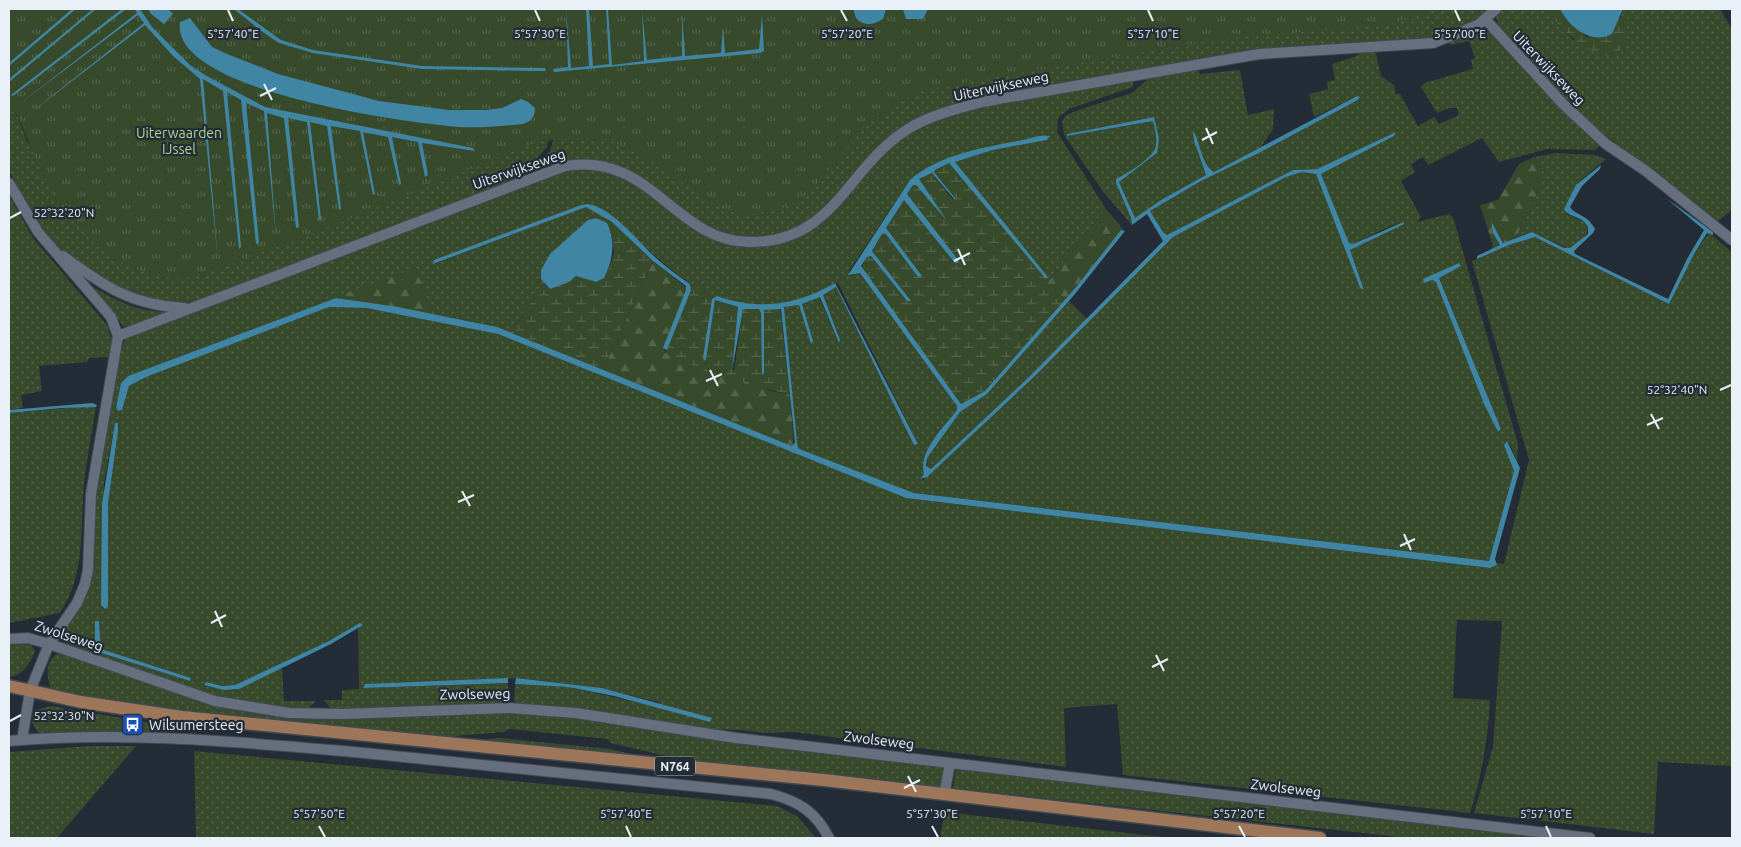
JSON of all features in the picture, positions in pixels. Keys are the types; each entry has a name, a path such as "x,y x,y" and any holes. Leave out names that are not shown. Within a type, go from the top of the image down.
{"main road":[{"name":"N764","path":"9,686 81,702 182,717 814,779 1320,838"}],"street":[{"path":"1486,20 1496,9"},
{"name":"Uiterwijkseweg","path":"118,336 518,182 565,166 579,164 607,167 632,176 654,190 699,227 722,238 750,242 781,239 798,233 818,221 838,202 877,154 908,129 942,113 982,102 1259,54 1434,43 1486,20 1563,104 1606,144 1646,171 1732,240"},
{"path":"9,182 30,220 52,250 111,316 118,336 91,494 88,570 85,584 74,609 49,644 30,691 22,740"},
{"name":"Uiterwijkseweg","path":"52,250 102,284 136,300 153,305 189,308"},
{"name":"Zwolseweg","path":"9,639 28,638 49,644 215,701 289,713 342,714 509,708 576,714 736,738 1590,838"},
{"path":"9,741 151,736 211,739 519,767 771,794 785,797 798,803 815,816 829,838"},
{"path":"944,795 950,764"}],"green space":[{"name":"Uiterwaarden IJssel","path":"9,9 1439,9 1385,25 1227,38 965,82 922,91 903,100 867,125 806,196 786,207 766,212 745,214 727,211 709,201 653,161 609,140 586,138 538,141 337,224 200,275 178,278 155,275 134,268 114,256 78,226 51,190 37,163 18,117 9,104 7,73"},
{"path":"1179,9 1493,9 1484,17 1433,40 1273,49 978,103 898,135 816,220 767,239 735,238 712,231 615,166 531,171 550,151 555,134 896,88"},
{"path":"1500,9 1550,9 1557,24 1573,40 1626,29 1628,9 1720,9 1732,29 1732,210 1717,222 1581,116 1498,28 1496,16"},
{"path":"1550,9 1560,9 1564,16 1587,37 1621,17 1623,9 1628,9 1626,33 1621,50 1611,56 1603,55 1585,46 1561,28"},
{"path":"1476,28 1483,29 1492,34 1543,89 1600,145 1595,150 1547,149 1499,162 1482,138 1428,165 1423,157 1411,164 1415,172 1401,181 1421,217 1417,222 1449,214 1453,217 1518,444 1517,460 1509,443 1505,442 1514,471 1489,561 914,493 802,450 797,448 784,307 799,305 811,344 813,341 802,304 819,297 839,343 840,340 823,295 836,287 914,445 918,444 838,283 802,299 770,305 745,305 721,299 700,289 680,276 606,212 600,208 581,205 433,262 435,264 581,208 586,207 597,212 592,219 588,220 546,260 545,285 547,286 523,311 515,334 474,322 432,314 416,268 128,376 121,384 116,408 118,411 122,410 129,386 146,377 329,307 366,308 498,334 906,498 1490,568 1497,563 1504,564 1529,460 1472,261 1509,245 1535,237 1669,304 1694,254 1709,233 1732,252 1732,766 1658,762 1654,834 1474,813 1493,747 1502,621 1457,620 1453,698 1490,700 1484,757 1470,813 1123,775 1117,704 1064,708 1066,767 793,732 767,733 701,729 519,705 514,701 515,684 568,687 653,706 661,703 602,688 518,678 365,684 363,688 508,683 508,698 502,705 337,710 330,708 324,700 342,700 342,690 359,689 358,628 363,625 235,685 222,686 206,682 205,686 234,690 282,668 284,701 316,701 308,708 246,702 185,687 65,645 61,639 62,633 78,610 95,489 117,362 125,338 576,167 618,172 717,238 792,237 897,140 927,123 967,109 1131,79 1133,87 1069,109 1058,118 1057,132 1106,209 1045,286 955,162 993,150 1047,140 1048,135 969,152 910,180 849,271 850,276 857,272 860,273 957,406 957,410 928,448 923,465 924,474 920,478 923,480 1034,377 1173,237 1286,177 1302,172 1316,174 1360,288 1364,290 1350,250 1401,221 1353,244 1349,243 1321,174 1394,136 1396,132 1317,169 1293,170 1167,235 1163,232 1150,211 1201,181 1259,153 1358,100 1357,96 1314,117 1309,94 1328,89 1327,82 1335,80 1332,64 1354,57 1365,50 1376,53 1381,76 1394,85 1396,94 1400,94 1418,126 1434,117 1439,124 1459,115 1457,108 1449,108 1437,113 1421,87 1424,83 1473,69 1471,60 1475,58 1469,41 1450,45 1449,42","holes":["1461,264 1461,266 1439,277 1501,429 1498,432 1484,404 1436,282 1432,280","115,423 119,425 108,504 108,606 103,609 101,605 104,483","95,621 99,623 101,649 191,678 190,681 95,651"]},
{"path":"1198,69 1200,74 1240,70 1248,115 1274,109 1273,129 1261,147 1214,172 1203,159 1195,132 1198,154 1206,175 1161,200 1135,218 1119,182 1155,155 1159,138 1154,117 1067,134 1068,136 1153,121 1156,139 1155,150 1143,162 1116,180 1132,225 1104,193 1064,135 1062,121 1065,116 1078,110 1132,93 1149,78"},
{"path":"9,103 18,118 27,141 95,242 121,261 142,271 181,278 219,268 551,132 547,147 517,181 203,300 177,305 130,295 71,260 48,240 19,193 9,170"},
{"path":"1556,153 1595,155 1606,159 1580,181 1567,214 1586,223 1587,231 1583,238 1569,249 1532,232 1516,237 1542,183 1542,170 1535,157"},
{"path":"1535,157 1542,170 1542,183 1516,237 1504,243 1491,222 1493,233 1500,244 1491,250 1493,246 1480,205 1498,200 1519,164"},
{"path":"949,163 1046,279 1042,283 1066,299 985,391 961,404 861,268 867,257 871,256 907,301 911,301 872,251 882,234 885,233 918,277 921,275 886,228 904,200 958,263 907,194 913,185 916,184 948,222 918,179 932,173 953,200 955,198 934,172"},
{"path":"9,195 33,238 107,325 112,340 110,357 89,358 87,362 39,366 42,391 21,395 23,408 9,410"},
{"path":"1106,209 1123,229 1066,299 1045,286"},
{"path":"597,212 612,222 653,261 603,370 515,334 523,311 547,286 550,289 576,276 596,282 608,270 614,253 611,232 596,218 592,219"},
{"path":"653,261 687,288 664,352 772,391 790,395 794,445 792,446 603,370"},
{"path":"416,268 432,314 336,298 338,296"},
{"path":"690,284 714,296 703,358 715,300 739,308 732,371 734,370 743,309 759,309 761,313 763,375 764,310 780,307 790,395 708,372 664,352 667,350 691,290"},
{"path":"91,286 138,308 168,311 125,328"},
{"path":"1069,301 1087,319 1030,376 931,469 927,467 927,458 960,412 987,394"},
{"path":"96,407 84,483 80,551 74,583 60,613 9,623 9,413"},
{"path":"9,642 30,643 35,651 31,660 22,671 9,677"},
{"path":"58,653 226,708 268,716 337,718 481,712 560,714 944,767 941,787 687,761 611,743 608,739 509,729 504,732 442,737 267,721 121,703 51,689 48,670 51,661"},
{"path":"52,706 199,731 40,734 33,723 34,710"},
{"path":"499,738 611,749 638,756 480,740"},
{"path":"90,746 136,746 57,838 9,838 9,752"},
{"path":"194,751 777,806 797,816 816,838 196,838"},
{"path":"956,768 1559,838 1408,838 953,788"},
{"path":"945,812 1171,838 940,838"}],"water":[{"path":"72,9 76,9 9,66 9,63"},
{"path":"93,9 96,9 9,82 9,79"},
{"path":"122,9 126,9 13,96 11,95"},
{"path":"135,9 140,9 152,27 190,65 265,107 473,148 475,151 422,143 428,175 425,177 418,142 392,137 401,184 399,185 388,137 363,132 375,194 373,195 360,131 331,126 341,209 339,210 327,126 310,122 321,219 319,220 307,122 288,118 299,227 296,228 284,118 267,113 276,236 264,111 246,103 259,243 256,244 241,100 227,92 241,247 239,249 223,91 203,79 218,261 200,79 173,56 145,25 24,118 144,23 138,15 18,105 137,13"},
{"path":"148,9 168,9 173,14 164,24 151,14"},
{"path":"234,9 238,9 281,40 313,50 422,66 545,68 546,71 422,69 313,53 279,43"},
{"path":"566,9 571,68 589,66 586,9 589,9 593,66 609,64 606,9 608,9 612,65 644,61 642,9 647,60 682,56 682,14 685,56 721,53 723,27 725,53 759,49 762,14 764,51 760,53 554,72 553,69 568,67"},
{"path":"853,9 886,9 883,19 876,23 866,24 856,18"},
{"path":"903,9 928,9 923,19 906,19"},
{"path":"1560,9 1623,9 1612,34 1596,37 1582,33 1575,28"},
{"path":"190,18 212,47 278,74 379,101 449,110 502,108 521,99 535,108 534,114 530,120 523,124 459,127 393,119 297,99 251,85 212,67 187,46 180,22"},
{"path":"1357,96 1360,97 1358,100 1259,153 1201,181 1150,211 1163,232 1167,235 1293,170 1317,169 1396,132 1394,136 1321,174 1349,243 1353,244 1404,222 1404,224 1350,250 1364,290 1360,288 1316,174 1302,172 1286,177 1173,237 1034,377 927,477 920,479 924,474 923,465 928,448 957,410 957,406 860,273 848,275 910,180 935,164 964,153 1036,136 1050,136 1047,140 993,150 955,162 1047,276 1046,279 949,163 934,172 955,200 932,173 919,179 948,222 916,185 913,185 907,194 959,261 958,263 955,263 904,200 886,228 922,276 918,277 885,233 882,234 872,251 911,301 907,301 871,256 867,257 861,266 961,404 985,391 1076,287 1121,230 1125,231 1075,294 987,394 960,412 927,458 926,466 931,469 1030,376 1163,241 1147,214 1132,225 1131,218 1116,183 1116,179 1143,162 1155,149 1156,139 1153,121 1067,136 1067,134 1154,117 1159,138 1157,153 1119,182 1135,218 1161,200 1206,175 1194,141 1193,131 1203,158 1214,172"},
{"path":"1601,165 1600,169 1582,186 1570,207 1588,220 1595,229 1574,251 1575,254 1668,299 1687,259 1704,230 1666,198 1713,232 1713,235 1707,233 1694,254 1669,304 1535,237 1509,245 1477,259 1477,256 1500,245 1493,233 1491,221 1503,243 1532,232 1564,248 1570,248 1588,234 1588,227 1586,223 1569,214 1564,209 1576,185"},
{"path":"588,204 597,206 615,218 659,261 690,284 691,290 667,350 663,348 686,286 653,261 612,222 586,207 433,264 434,260"},
{"path":"596,218 607,223 612,237 610,264 604,278 596,282 576,276 569,282 550,289 541,279 541,270 550,254 588,220"},
{"path":"1459,263 1461,266 1439,278 1501,429 1498,432 1484,404 1436,282 1432,280 1424,283 1423,279"},
{"path":"835,283 918,444 914,445 836,287 823,295 840,340 839,343 820,297 802,304 813,341 811,344 799,305 784,307 797,442 798,448 802,450 914,493 1489,561 1514,471 1504,445 1507,441 1520,468 1495,559 1497,565 1490,568 906,498 498,334 366,308 329,307 146,377 129,386 122,410 118,411 116,408 121,383 128,376 336,298 398,307 497,327 792,446 795,443 781,309 764,310 764,373 762,375 761,313 759,309 743,309 732,371 738,307 715,300 706,359 704,361 703,358 712,299 717,296 748,303 778,303 792,301"},
{"path":"92,403 97,405 96,407 9,413 9,410"},
{"path":"115,423 118,423 118,431 108,504 108,606 105,609 101,605 102,504"},
{"path":"95,621 99,621 101,649 191,678 190,681 95,651"},
{"path":"360,623 363,625 331,644 239,689 224,690 204,685 206,682 222,686 235,685 329,641"},
{"path":"508,678 508,683 363,688 365,684"},
{"path":"516,678 602,688 712,718 710,722 614,696 568,687 515,684"}],"place":[{"name":"Wilsumersteeg","path":"133,725"}]}
